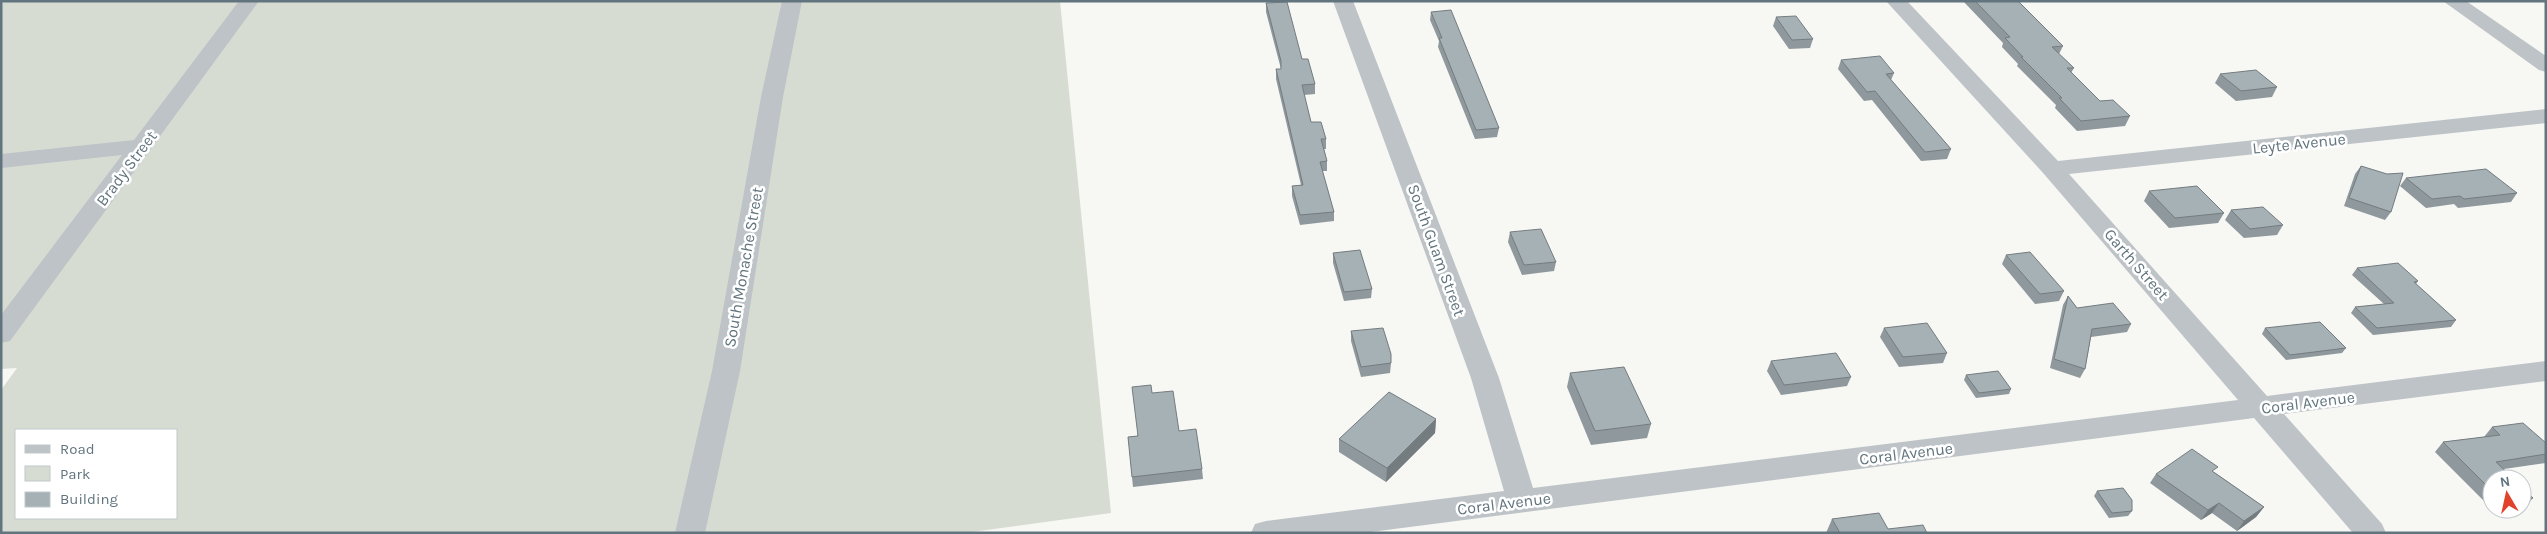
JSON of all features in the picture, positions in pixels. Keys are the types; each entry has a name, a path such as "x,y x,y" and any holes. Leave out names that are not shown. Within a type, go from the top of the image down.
{"street":[{"name":"Brady Street","path":"1,334 249,1"},
{"name":"South Monache Street","path":"690,533 726,371 772,97 792,1"},
{"name":"South Guam Street","path":"1343,1 1485,378 1522,501"},
{"name":"Garth Street","path":"1896,1 2052,169 2371,533"},
{"path":"2453,1 2546,66"},
{"name":"Leyte Avenue","path":"2052,169 2546,116"},
{"path":"1,161 142,146"},
{"name":"Coral Avenue","path":"1266,533 2546,371"}],"green space":[{"path":"1,1 1060,1 1111,513 964,533 1,533 1,390 17,368 1,369"}],"building":[{"path":"1975,1 2018,1 2063,46 2052,47 2074,68 2067,68 2100,101 2113,100 2130,116 2081,121 2059,98 2062,98 2021,57 2023,57 2005,38 2010,37"},
{"path":"1287,2 1302,59 1308,59 1315,84 1302,85 1311,122 1321,122 1326,139 1321,139 1327,161 1320,162 1334,212 1300,215 1292,186 1303,185 1276,69 1281,69 1281,61 1266,3"},
{"path":"1451,10 1499,128 1476,130 1439,38 1442,38 1431,12"},
{"path":"1796,16 1813,39 1792,40 1776,17"},
{"path":"1880,56 1894,73 1886,74 1951,149 1925,152 1875,91 1867,92 1841,60"},
{"path":"2256,70 2277,87 2241,91 2220,74"},
{"path":"2361,166 2387,174 2403,173 2391,212 2349,198"},
{"path":"2486,169 2517,193 2464,199 2460,196 2432,199 2406,178"},
{"path":"2197,186 2224,213 2175,218 2149,191"},
{"path":"2263,207 2283,225 2250,229 2231,210"},
{"path":"1541,229 1556,262 1524,265 1510,232"},
{"path":"1360,250 1372,289 1344,292 1333,253"},
{"path":"2030,252 2064,291 2040,294 2006,255"},
{"path":"2398,263 2418,281 2414,282 2456,320 2377,328 2355,307 2394,303 2357,268"},
{"path":"2068,296 2077,308 2113,303 2131,324 2092,329 2085,369 2054,359"},
{"path":"2320,322 2346,348 2290,355 2265,328"},
{"path":"1927,323 1947,353 1903,357 1884,328"},
{"path":"1383,328 1391,354 1391,363 1361,367 1351,331"},
{"path":"1836,353 1851,377 1784,385 1771,361"},
{"path":"1624,367 1651,424 1595,431 1570,373"},
{"path":"1998,371 2011,389 1979,393 1966,375"},
{"path":"1151,385 1152,393 1173,391 1179,431 1196,429 1202,469 1132,477 1128,437 1138,436 1132,387"},
{"path":"1389,392 1436,419 1387,468 1339,439"},
{"path":"2523,423 2546,443 2546,454 2496,462 2503,469 2482,469 2482,481 2443,442 2500,435 2492,427"},
{"path":"2192,449 2218,467 2212,471 2264,507 2244,521 2219,503 2208,510 2156,474"},
{"path":"2123,488 2132,500 2132,511 2112,513 2097,491"},
{"path":"1879,513 1888,529 1923,525 1927,533 1840,533 1832,519"}]}
